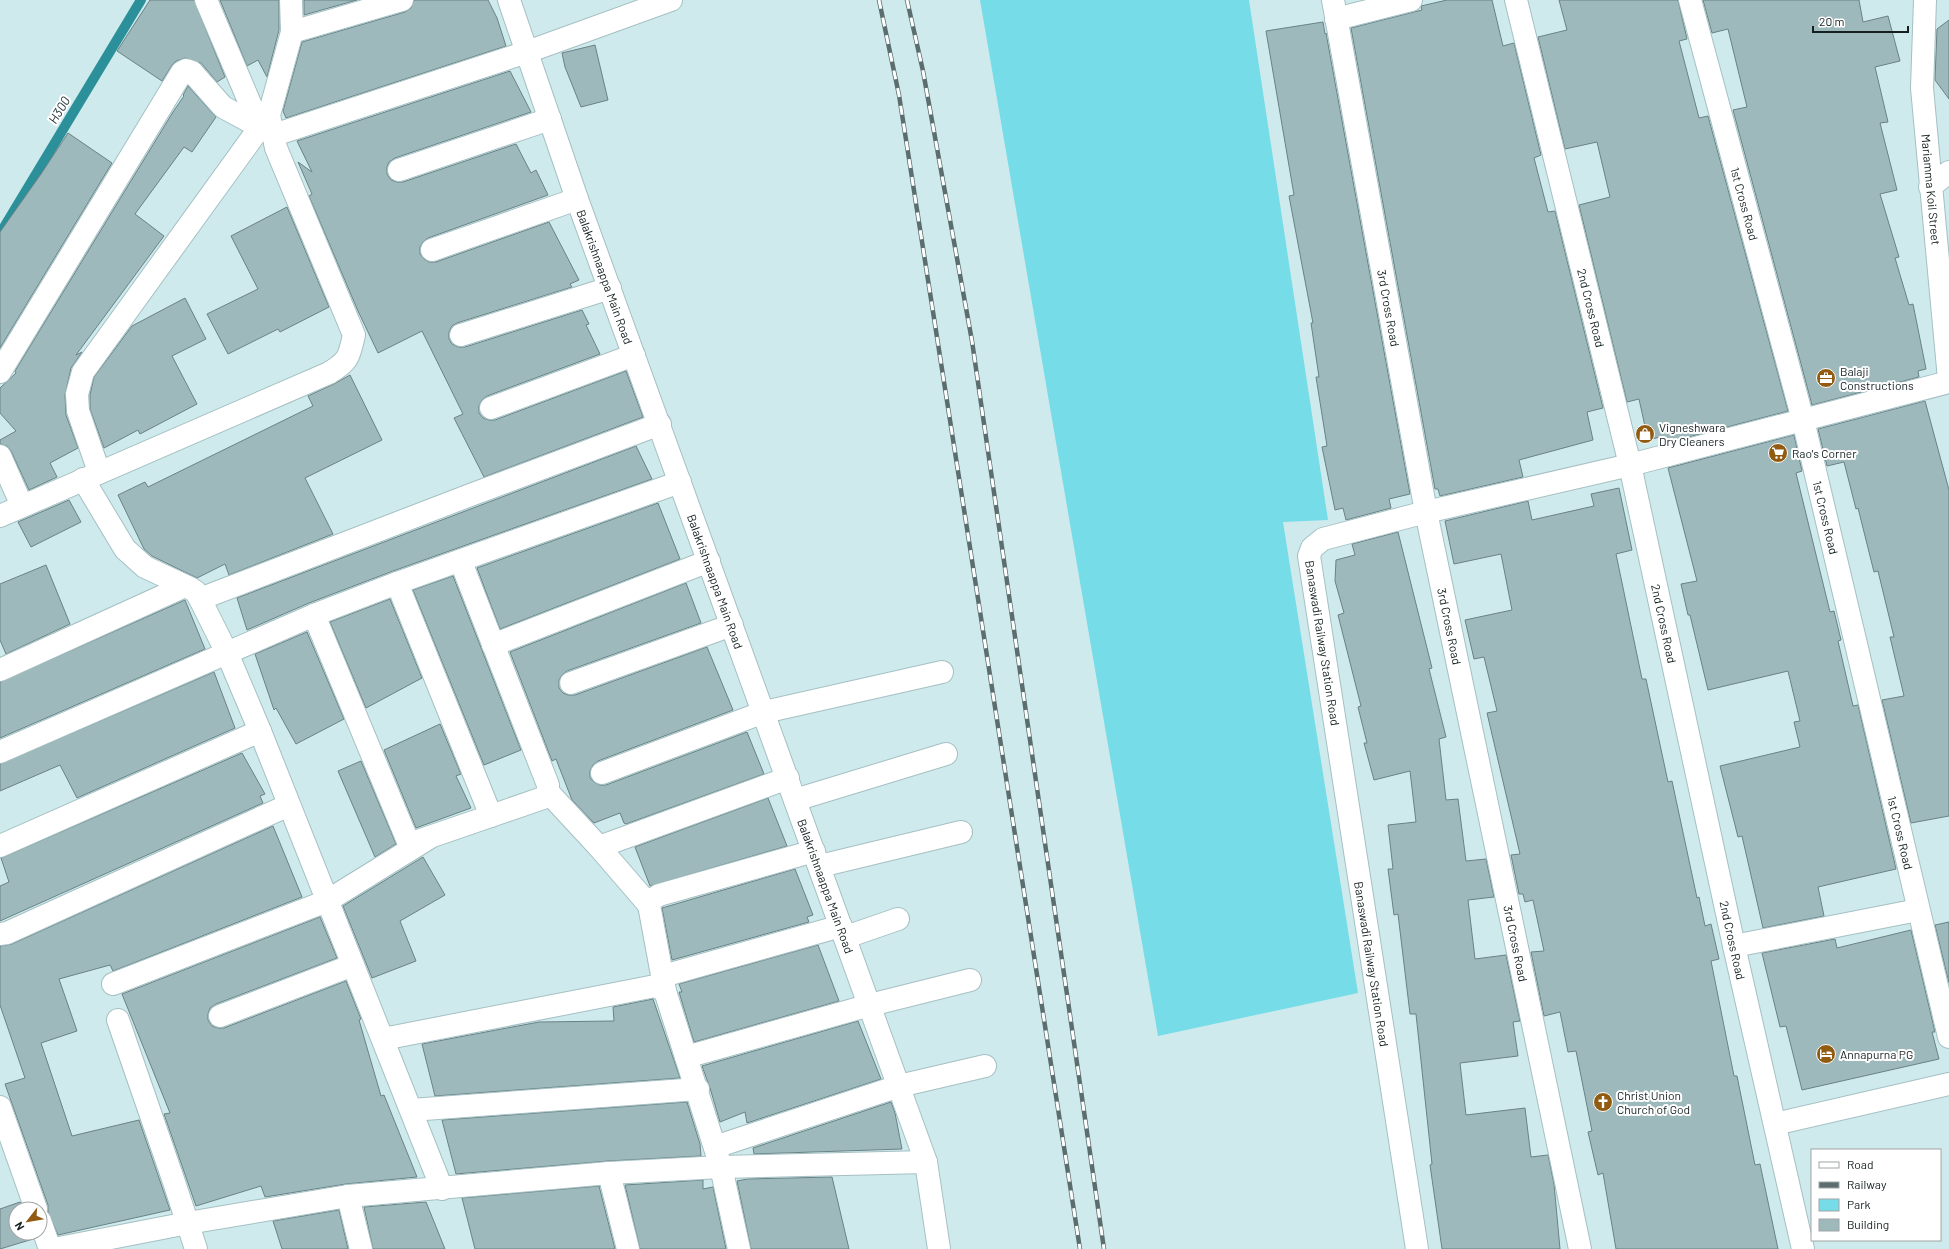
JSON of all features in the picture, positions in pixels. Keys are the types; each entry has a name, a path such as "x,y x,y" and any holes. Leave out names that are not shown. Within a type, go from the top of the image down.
{"street":[{"path":"0,516 329,373 343,364 350,354 354,335 268,126 206,0"},
{"path":"291,0 292,32 268,126 83,372 77,394 78,411 91,476 125,549 145,567 193,593 227,653 290,805 442,1189"},
{"path":"292,32 402,0"},
{"name":"Balakrishnaappa Main Road","path":"509,0 577,199 660,424 926,1162 939,1249"},
{"path":"0,372 182,72 186,70 192,72 222,107 268,126 527,52 671,0"},
{"path":"1335,10 1411,0"},
{"name":"2nd Cross Road","path":"1516,0 1630,464 1734,946 1803,1249"},
{"name":"1st Cross Road","path":"1690,0 1803,420 1918,910 1940,966 1949,1037"},
{"name":"Mariamma Koil Street","path":"1925,0 1922,88 1949,379"},
{"name":"3rd Cross Road","path":"1335,10 1426,512 1580,1249"},
{"path":"399,170 550,119"},
{"path":"1930,187 1949,172"},
{"path":"432,250 577,199"},
{"path":"461,336 610,288"},
{"path":"491,408 634,355"},
{"name":"Banaswadi Railway Station Road","path":"1417,1249 1309,556 1312,548 1323,539 1426,512 1630,464 1949,382"},
{"path":"0,670 193,593 472,494 660,424"},
{"path":"0,456 22,506"},
{"path":"0,752 314,615 398,583 461,562 680,482"},
{"path":"493,645 709,561"},
{"path":"314,615 407,839 415,842 544,798 548,792 548,785 461,562"},
{"path":"398,583 491,816"},
{"path":"571,684 732,625"},
{"path":"602,773 764,712 942,672"},
{"path":"0,846 260,731"},
{"path":"795,800 946,754"},
{"path":"599,847 788,778"},
{"path":"548,792 599,847 649,905 664,983 721,1167 739,1249"},
{"path":"0,934 14,930 290,805"},
{"path":"649,905 651,900 659,895 817,859 960,832"},
{"path":"114,984 328,901 431,837"},
{"path":"1734,946 1918,910"},
{"path":"383,1039 655,986 844,932 898,919"},
{"path":"220,1016 353,965"},
{"path":"686,1057 870,1005 970,980"},
{"path":"118,1020 196,1249"},
{"path":"715,1147 899,1086 985,1066"},
{"path":"1775,1124 1949,1084"},
{"path":"411,1110 698,1090"},
{"path":"0,1107 33,1201"},
{"path":"54,1249 188,1223 348,1196 442,1189 609,1173 721,1167 926,1162"},
{"path":"609,1173 628,1249"},
{"path":"348,1196 361,1249"}],"green space":[{"path":"980,0 1249,0 1328,520 1283,522 1358,993 1158,1036"}],"building":[{"path":"150,0 194,0 225,77 217,82 201,63 185,58 176,61 172,65 162,81 117,51"},
{"path":"220,0 279,0 279,30 267,77 258,60 247,66"},
{"path":"304,0 357,0 304,15"},
{"path":"414,0 488,0 497,18 506,46 286,118 283,111 302,42 405,12 411,8"},
{"path":"1447,0 1492,0 1503,46 1514,43 1541,155 1534,158 1548,212 1555,211 1603,408 1587,412 1593,440 1519,460 1523,477 1440,496 1438,489 1435,489 1351,28 1422,10 1421,6"},
{"path":"1559,0 1678,0 1687,39 1679,41 1699,118 1708,116 1788,411 1662,444 1660,437 1648,440 1639,399 1627,402 1579,205 1610,197 1597,142 1565,149 1538,37 1567,30"},
{"path":"1703,0 1859,0 1863,22 1888,16 1900,61 1875,67 1888,122 1880,123 1897,190 1880,194 1899,257 1895,258 1909,305 1913,304 1926,369 1918,371 1919,377 1812,405 1733,110 1747,107 1728,29 1712,33"},
{"path":"1949,20 1949,99 1935,80 1937,29"},
{"path":"1323,22 1410,494 1389,499 1391,508 1346,520 1343,508 1335,510 1322,447 1327,446 1316,377 1319,377 1311,323 1313,323 1289,196 1294,195 1266,31"},
{"path":"595,45 608,100 581,107 565,67 562,53"},
{"path":"510,71 531,112 395,158 389,162 387,174 391,180 403,182 516,144 531,173 536,170 548,195 428,238 420,247 420,254 429,262 436,262 549,222 579,280 570,284 572,287 457,323 452,326 449,332 449,339 452,344 458,347 465,347 582,310 589,324 586,325 600,354 487,396 482,400 479,406 479,413 483,418 495,420 626,371 643,417 484,477 454,418 463,414 422,331 378,353 358,311 309,196 312,194 298,162 312,172 297,141"},
{"path":"188,86 216,117 192,152 184,147 135,214 164,236 76,355 82,352 71,368 65,395 66,415 78,448 50,463 57,477 29,490 11,451 7,446 0,444 0,440 16,431 0,413 0,388 16,373 15,371 184,96 183,95"},
{"path":"68,133 112,163 0,348 0,232"},
{"path":"287,207 329,307 280,332 278,329 228,354 207,314 258,289 231,236"},
{"path":"185,298 206,339 172,356 197,404 140,434 138,430 104,448 90,409 90,395 94,377 132,326"},
{"path":"350,375 382,440 305,478 333,534 229,575 225,564 197,578 152,556 144,549 118,495 145,482 148,487 313,406 308,396"},
{"path":"1925,401 1949,490 1949,816 1911,823 1882,700 1904,696 1890,637 1894,637 1878,571 1874,572 1858,508 1856,509 1844,462 1827,466 1818,429"},
{"path":"1794,435 1802,471 1796,473 1830,612 1834,611 1841,640 1838,641 1853,706 1858,705 1896,869 1818,887 1824,916 1763,928 1742,836 1738,837 1720,766 1800,747 1794,722 1800,721 1788,671 1708,690 1681,584 1697,581 1668,468"},
{"path":"636,446 652,479 393,571 309,603 247,630 237,598"},
{"path":"1619,488 1632,550 1616,554 1642,679 1646,679 1668,782 1672,781 1697,898 1699,897 1705,926 1711,924 1719,959 1711,961 1734,1076 1737,1076 1755,1165 1760,1164 1778,1249 1616,1249 1603,1173 1598,1175 1588,1132 1592,1131 1576,1051 1568,1052 1560,1012 1544,1016 1531,952 1544,951 1533,900 1525,902 1523,894 1519,894 1511,855 1520,854 1487,713 1497,711 1484,657 1474,659 1465,620 1512,610 1501,554 1454,564 1445,521 1528,501 1532,520 1594,506 1591,494"},
{"path":"69,500 81,522 31,547 18,522"},
{"path":"658,503 680,559 500,629 477,568"},
{"path":"1398,532 1432,668 1429,669 1446,737 1439,739 1446,800 1458,799 1466,861 1486,859 1494,897 1468,900 1475,959 1506,955 1520,1021 1513,1022 1518,1056 1460,1063 1466,1115 1525,1108 1531,1157 1548,1155 1554,1184 1560,1249 1442,1249 1430,1165 1432,1164 1416,1014 1410,1014 1398,914 1394,915 1388,869 1393,869 1388,825 1416,822 1410,771 1374,780 1364,743 1367,743 1358,707 1361,706 1338,615 1344,613 1335,581 1336,560 1355,555 1352,544"},
{"path":"46,565 70,624 6,654 0,640 0,584"},
{"path":"453,576 521,750 484,765 413,590"},
{"path":"686,583 701,623 567,671 559,680 559,688 563,693 575,695 707,647 733,710 598,761 593,765 590,771 590,778 600,785 606,785 747,732 764,774 626,824 624,823 620,813 594,823 572,800 556,759 552,761 510,652"},
{"path":"390,599 422,678 366,708 330,622"},
{"path":"185,600 205,649 0,738 0,682"},
{"path":"307,632 344,719 296,744 276,708 274,710 255,654"},
{"path":"214,672 235,728 77,798 60,765 0,791 0,764"},
{"path":"440,724 461,774 456,776 471,808 416,828 384,750"},
{"path":"242,753 265,794 260,796 263,803 0,921 0,886 9,882 1,858"},
{"path":"361,761 396,844 375,857 338,771"},
{"path":"768,798 787,846 650,886 635,847"},
{"path":"273,826 302,897 113,971 110,965 59,979 77,1031 41,1043 72,1136 139,1120 170,1210 58,1235 48,1212 48,1201 47,1201 5,1084 25,1078 0,1005 0,946 12,944"},
{"path":"423,857 445,895 400,921 416,961 372,978 343,906"},
{"path":"795,869 813,915 807,917 809,922 672,960 662,908"},
{"path":"320,917 337,958 216,1004 210,1008 208,1020 212,1026 224,1028 346,981 361,1019 359,1020 381,1096 384,1095 417,1177 346,1184 265,1197 261,1186 196,1206 164,1114 170,1113 122,994"},
{"path":"1949,922 1949,983 1935,925"},
{"path":"1911,930 1935,1032 1932,1032 1939,1059 1802,1090 1786,1026 1780,1027 1762,953 1835,939 1837,948"},
{"path":"818,945 839,1001 694,1042 679,992 682,992 679,984"},
{"path":"653,999 680,1078 435,1096 422,1044 539,1022 614,1021 613,1007"},
{"path":"858,1021 881,1079 747,1123 745,1112 720,1122 702,1066"},
{"path":"687,1102 700,1144 701,1156 608,1161 456,1174 442,1120"},
{"path":"891,1102 895,1113 902,1149 754,1154 753,1148"},
{"path":"832,1177 849,1249 751,1249 737,1181 747,1179"},
{"path":"703,1180 703,1189 713,1187 726,1249 640,1249 625,1185"},
{"path":"599,1186 615,1249 475,1249 462,1198"},
{"path":"426,1202 445,1249 373,1249 364,1207"},
{"path":"8,1206 8,1241 26,1241 0,1249 0,1209"},
{"path":"339,1210 348,1249 282,1249 273,1221"}],"waterway":[{"name":"H300","path":"0,234 141,0"}],"railway":[{"path":"879,0 899,95 1080,1249"},
{"path":"907,0 923,71 972,341 1104,1249"}],"place":[{"name":"Balaji Constructions","path":"1826,378"},
{"name":"Vigneshwara Dry Cleaners","path":"1645,434"},
{"name":"Rao's Corner","path":"1778,453"},
{"name":"Annapurna PG","path":"1826,1054"},
{"name":"Christ Union Church of God","path":"1603,1102"}]}
